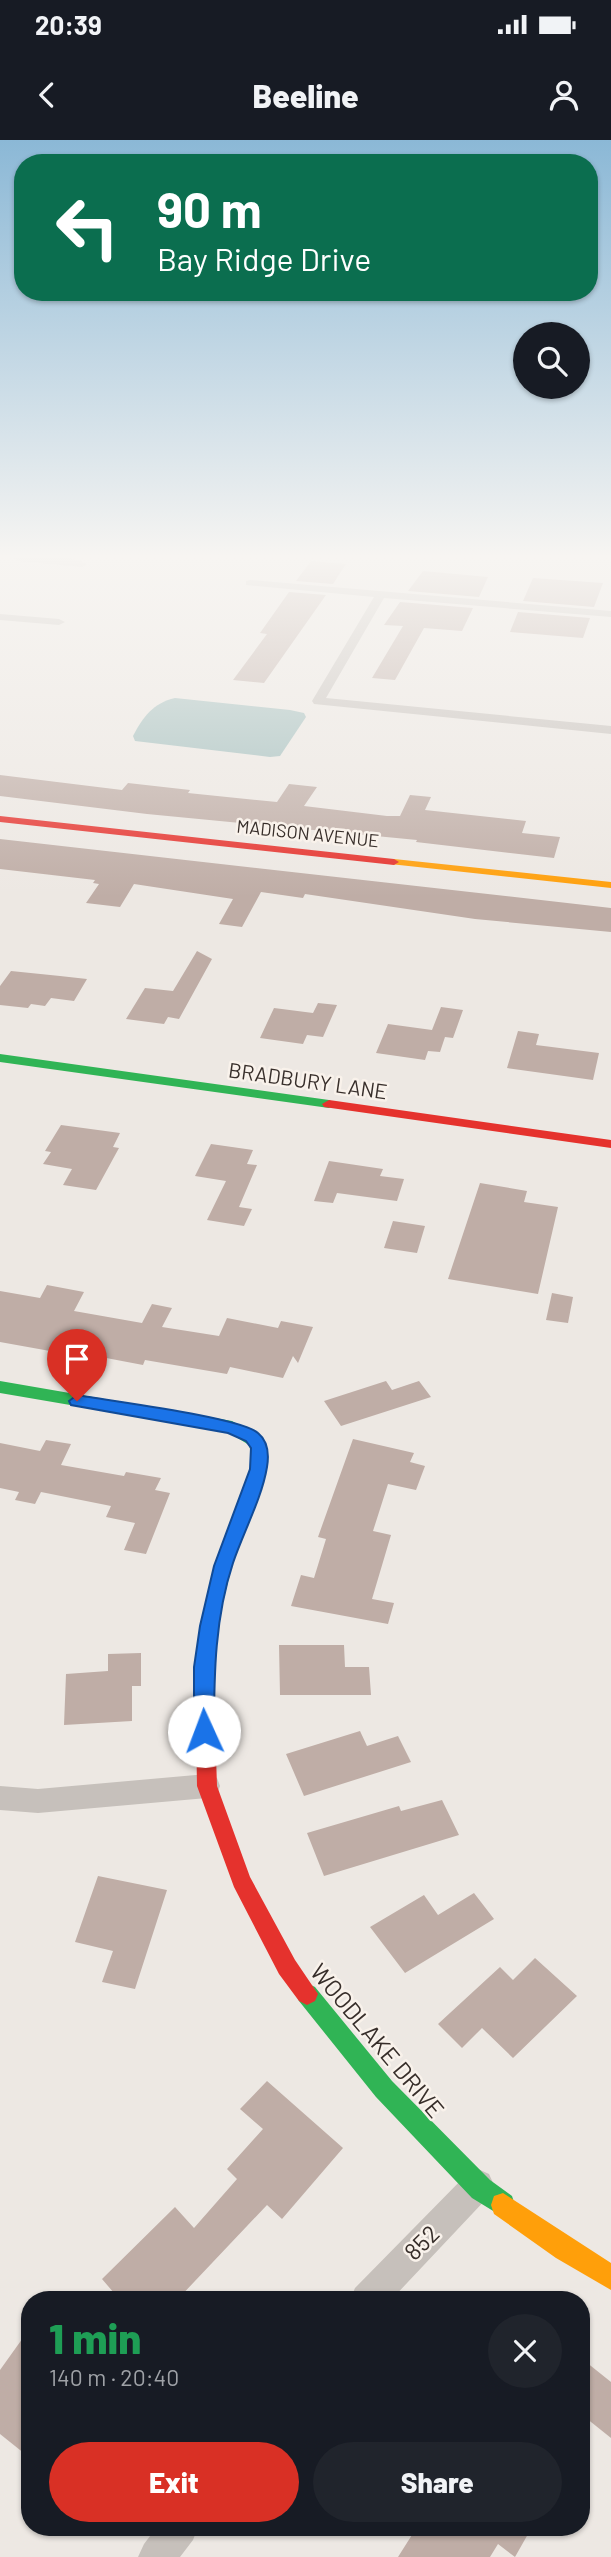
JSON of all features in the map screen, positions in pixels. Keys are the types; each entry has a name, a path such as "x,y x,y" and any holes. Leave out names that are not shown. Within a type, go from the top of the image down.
{"street":[{"path":"336,671 318,701 611,730"},
{"name":"MADISON AVENUE","path":"0,818 611,885"},
{"name":"BRADBURY LANE","path":"0,1058 611,1144"},
{"name":"WOODLAKE DRIVE","path":"0,1387 232,1427 252,1437 260,1447 258,1469 223,1566 209,1626 204,1667 207,1786 241,1880 288,1968 335,2031 384,2089 478,2185 565,2249 611,2277"},
{"path":"0,1798 38,1801 101,1798 207,1786"},
{"name":"852","path":"376,2291 478,2185"},
{"path":"157,2557 173,2536"}],"water":[{"path":"175,698 290,710 304,713 306,717 280,756 135,741 133,736 149,712 161,703"}],"building":[{"path":"240,671 273,671 264,683 233,680"},
{"path":"376,671 400,671 395,680 372,678"},
{"path":"0,775 122,790 128,783 190,790 188,793 277,802 289,784 317,787 304,806 387,816 400,816 410,795 431,797 425,810 526,821 522,833 560,837 554,858 416,842 417,840 147,814 0,796"},
{"path":"0,839 611,908 611,932 475,919 305,894 303,898 261,892 242,927 219,924 233,899 134,884 120,907 86,903 99,884 93,883 95,880 0,869"},
{"path":"197,951 212,959 179,1019 168,1017 164,1024 126,1019 145,988 173,991"},
{"path":"11,971 87,979 74,1001 51,998 45,1006 31,1004 28,1008 0,1005 0,986"},
{"path":"318,1003 337,1005 323,1037 307,1035 303,1044 260,1038 274,1008 313,1013"},
{"path":"441,1007 463,1010 453,1038 445,1037 440,1052 428,1051 425,1060 376,1053 388,1024 432,1030"},
{"path":"518,1031 539,1034 536,1045 599,1053 593,1080 507,1068"},
{"path":"61,1125 120,1133 113,1147 119,1148 96,1190 63,1185 72,1169 43,1164 51,1152 45,1151"},
{"path":"211,1144 253,1150 247,1164 257,1165 239,1207 252,1209 244,1226 207,1220 226,1181 195,1176"},
{"path":"329,1161 383,1169 380,1176 404,1179 397,1201 337,1193 333,1203 314,1201"},
{"path":"480,1183 527,1191 524,1202 558,1207 538,1294 448,1279"},
{"path":"393,1221 425,1226 417,1253 384,1248"},
{"path":"47,1285 84,1292 74,1311 142,1323 152,1304 172,1308 162,1327 219,1336 227,1318 278,1328 281,1321 313,1327 298,1363 293,1356 283,1378 230,1367 227,1374 145,1360 143,1365 101,1357 105,1350 56,1341 50,1351 0,1342 0,1291 40,1298"},
{"path":"552,1293 573,1297 568,1323 546,1320"},
{"path":"386,1381 392,1390 419,1381 431,1397 341,1426 324,1401"},
{"path":"353,1439 414,1453 410,1462 425,1466 416,1490 388,1484 373,1531 391,1535 372,1599 394,1603 388,1624 291,1606 301,1575 314,1578 326,1539 318,1537"},
{"path":"46,1440 71,1444 61,1465 124,1476 126,1472 161,1478 155,1490 170,1493 146,1554 124,1550 135,1523 106,1517 111,1506 41,1492 35,1504 15,1500 19,1492 0,1488 0,1443 40,1451"},
{"path":"279,1645 344,1645 345,1667 369,1667 371,1695 280,1695"},
{"path":"141,1653 141,1686 132,1686 132,1721 64,1725 66,1674 108,1671 108,1654"},
{"path":"360,1731 367,1746 398,1736 411,1762 304,1796 286,1754"},
{"path":"442,1800 459,1835 324,1876 307,1833 399,1806 401,1811"},
{"path":"98,1876 167,1890 135,1989 102,1982 113,1951 75,1942"},
{"path":"474,1893 494,1919 405,1973 370,1927 424,1895 438,1915"},
{"path":"535,1958 577,1996 513,2058 482,2028 462,2048 438,2024 500,1967 513,1980"},
{"path":"267,2081 343,2148 282,2219 267,2205 186,2291 112,2291 102,2279 175,2207 194,2228 237,2179 227,2169 263,2129 240,2109"},
{"path":"21,2341 21,2451 0,2434 0,2370"},
{"path":"590,2365 611,2382 611,2438 590,2421"},
{"path":"411,2536 527,2536 515,2557 498,2544 490,2557 398,2557"}],"traffic: fast":[{"path":"0,1058 329,1104"},
{"path":"0,1387 232,1427 257,1442 260,1457 258,1469 223,1566 212,1613"},
{"path":"307,1994 384,2089 481,2189 503,2205"}],"traffic: slow":[{"path":"394,862 611,885"},
{"path":"503,2205 565,2249 611,2277"}],"traffic: jam":[{"path":"0,819 394,862"},
{"path":"329,1104 611,1144"},
{"path":"212,1613 204,1667 207,1786 241,1880 287,1967 307,1994"}],"route":[{"path":"77,1401 232,1427 252,1437 260,1447 258,1469 223,1566 209,1626 204,1667 204,1731"}]}
